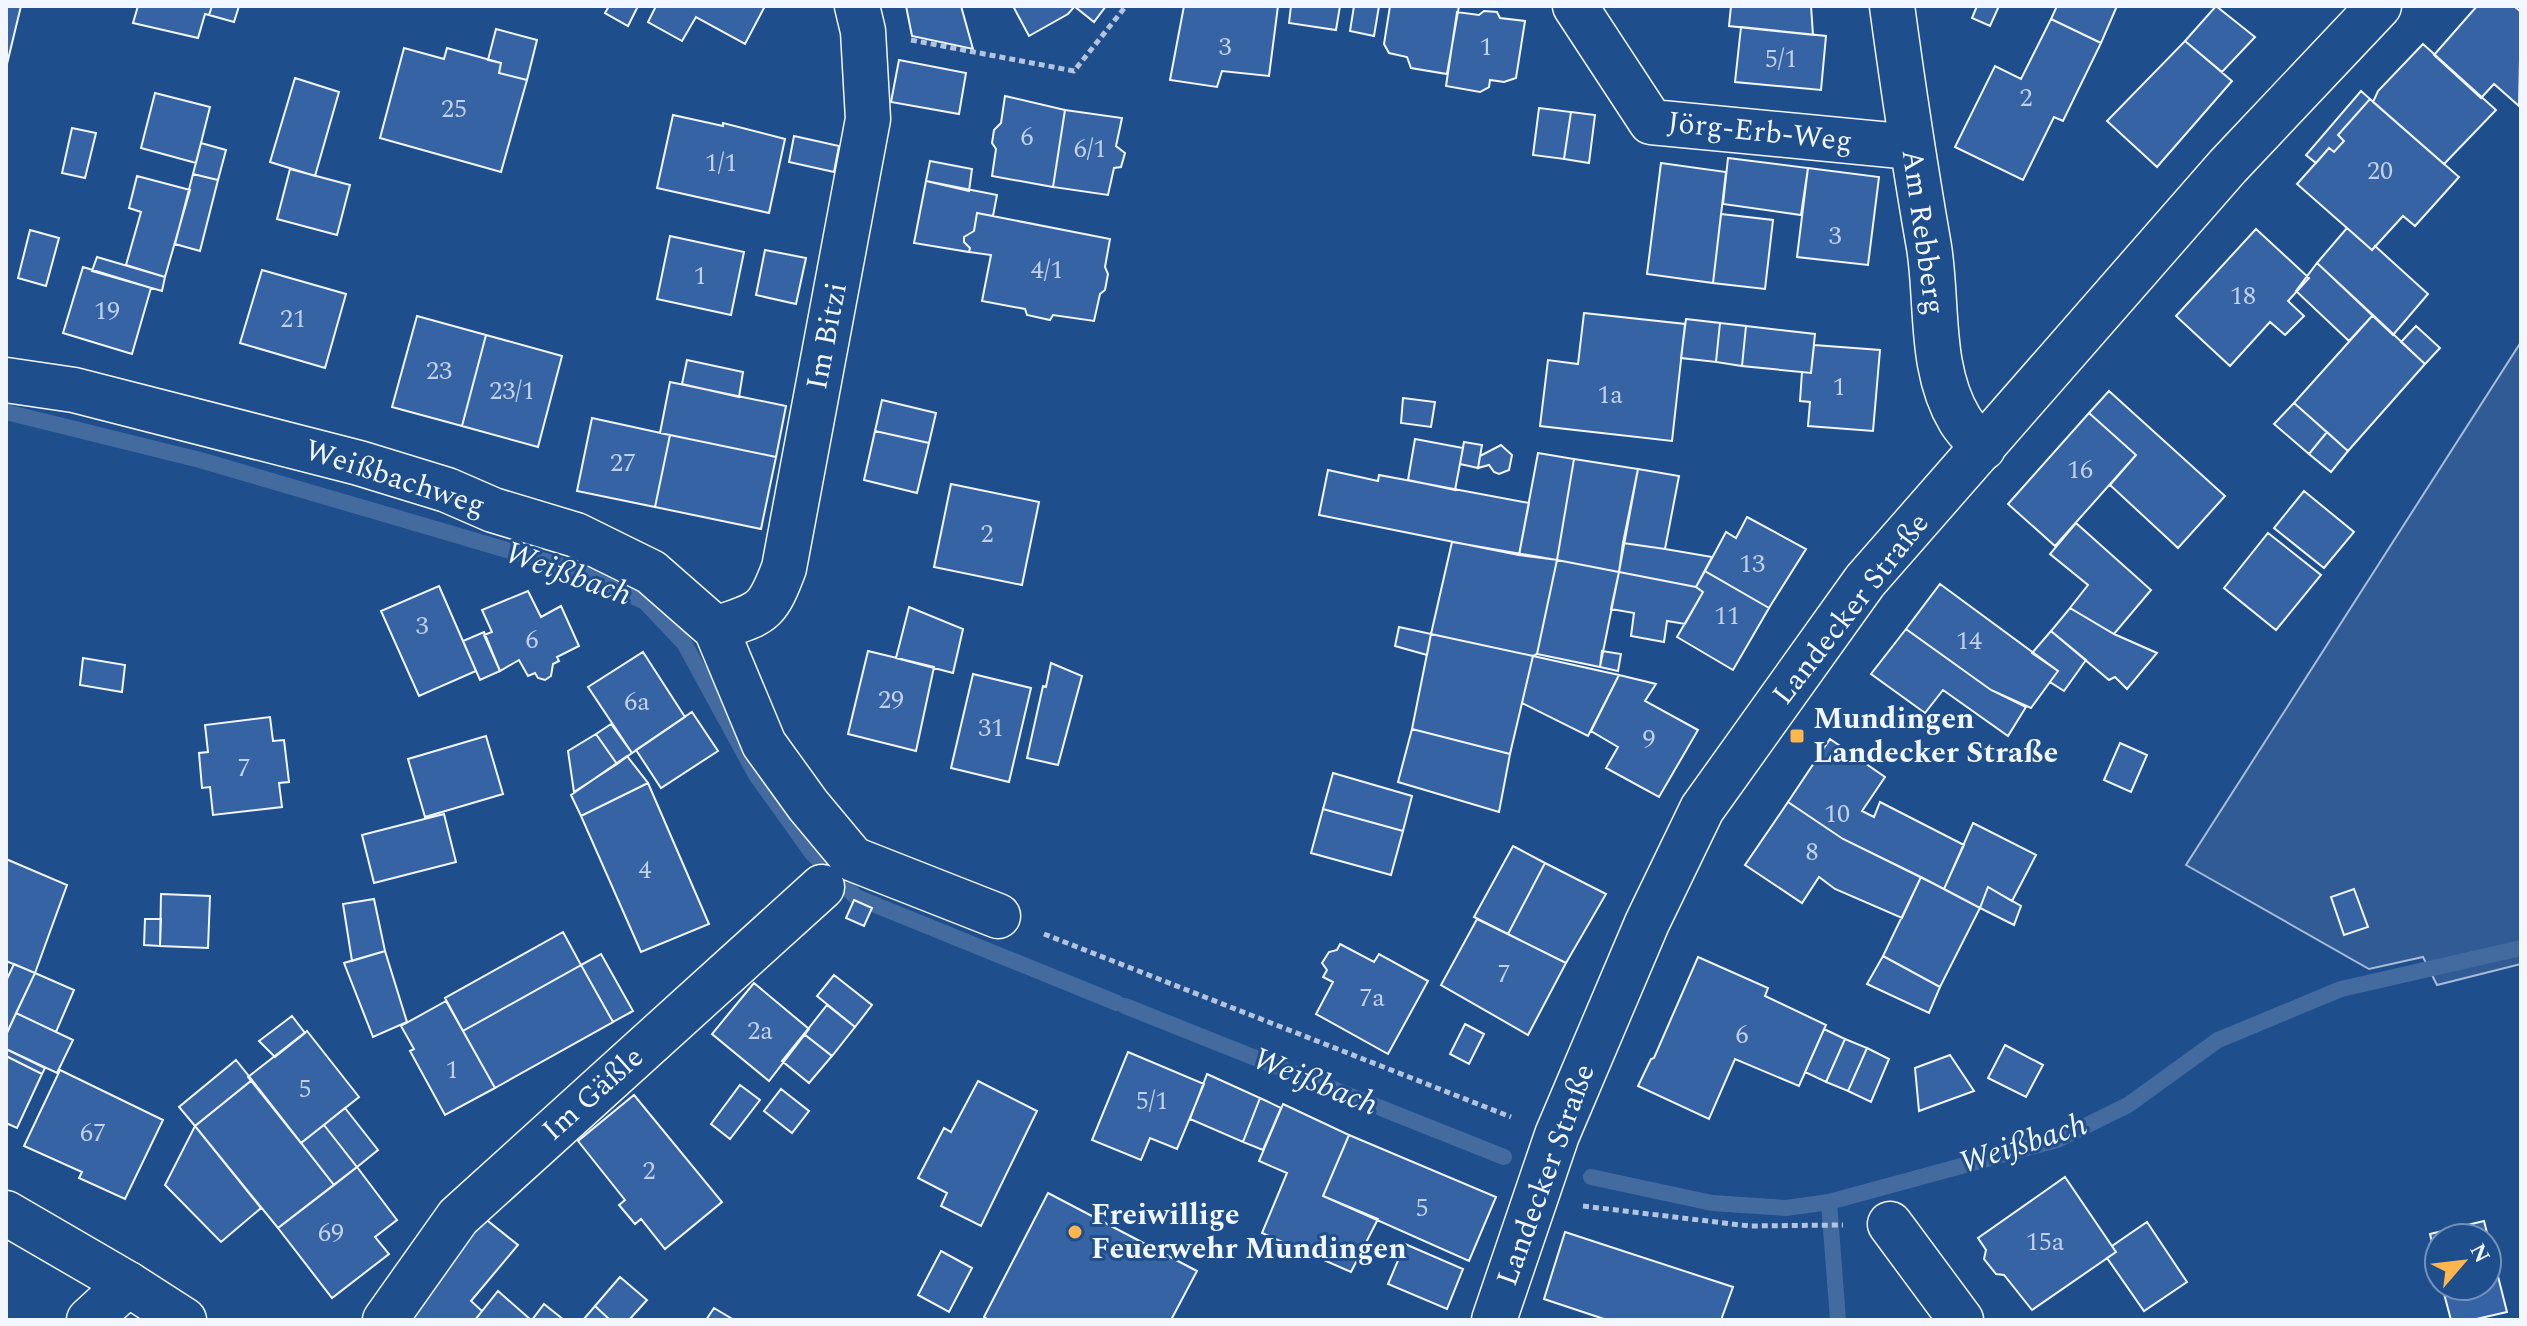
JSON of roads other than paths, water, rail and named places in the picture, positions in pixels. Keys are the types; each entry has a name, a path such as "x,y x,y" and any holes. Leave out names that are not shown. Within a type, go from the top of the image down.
{"street":[{"name":"Jörg-Erb-Weg","path":"1575,6 1651,122 1911,147"},
{"name":"Am Rebberg","path":"1892,6 1911,147 1930,252 1938,349 1960,420 1983,448"},
{"name":"Landecker Straße","path":"1494,1320 1557,1135 1647,923 1702,809 1865,581 2228,166 2379,6"},
{"name":"Im Bitzi","path":"716,629 760,613 774,595 784,568 868,119 860,19"},
{"name":"Weißbachweg","path":"6,380 74,390 344,458 447,490 493,510 576,535 651,572 716,629 764,744 808,805 853,859 998,916"},
{"name":"Im Gäßle","path":"385,1320 458,1217 822,887"},
{"path":"6,1213 184,1320"},
{"path":"1890,1224 1961,1320"},
{"path":"89,1320 128,1284"}],"waterway":[{"name":"Weißbach","path":"6,412 200,460 579,571 645,602 684,643 756,775 812,853 856,897 1117,1003"},
{"name":"Weißbach","path":"1591,1177 1712,1203 1786,1208 1829,1202 2057,1140 2128,1105 2218,1040 2341,989 2521,948"},
{"name":"Weißbach","path":"1125,1006 1504,1157"},
{"path":"1829,1202 1838,1320"}],"place":[{"name":"Mundingen Landecker Straße","path":"1797,736"},
{"name":"Freiwillige Feuerwehr Mundingen","path":"1075,1232"}]}
